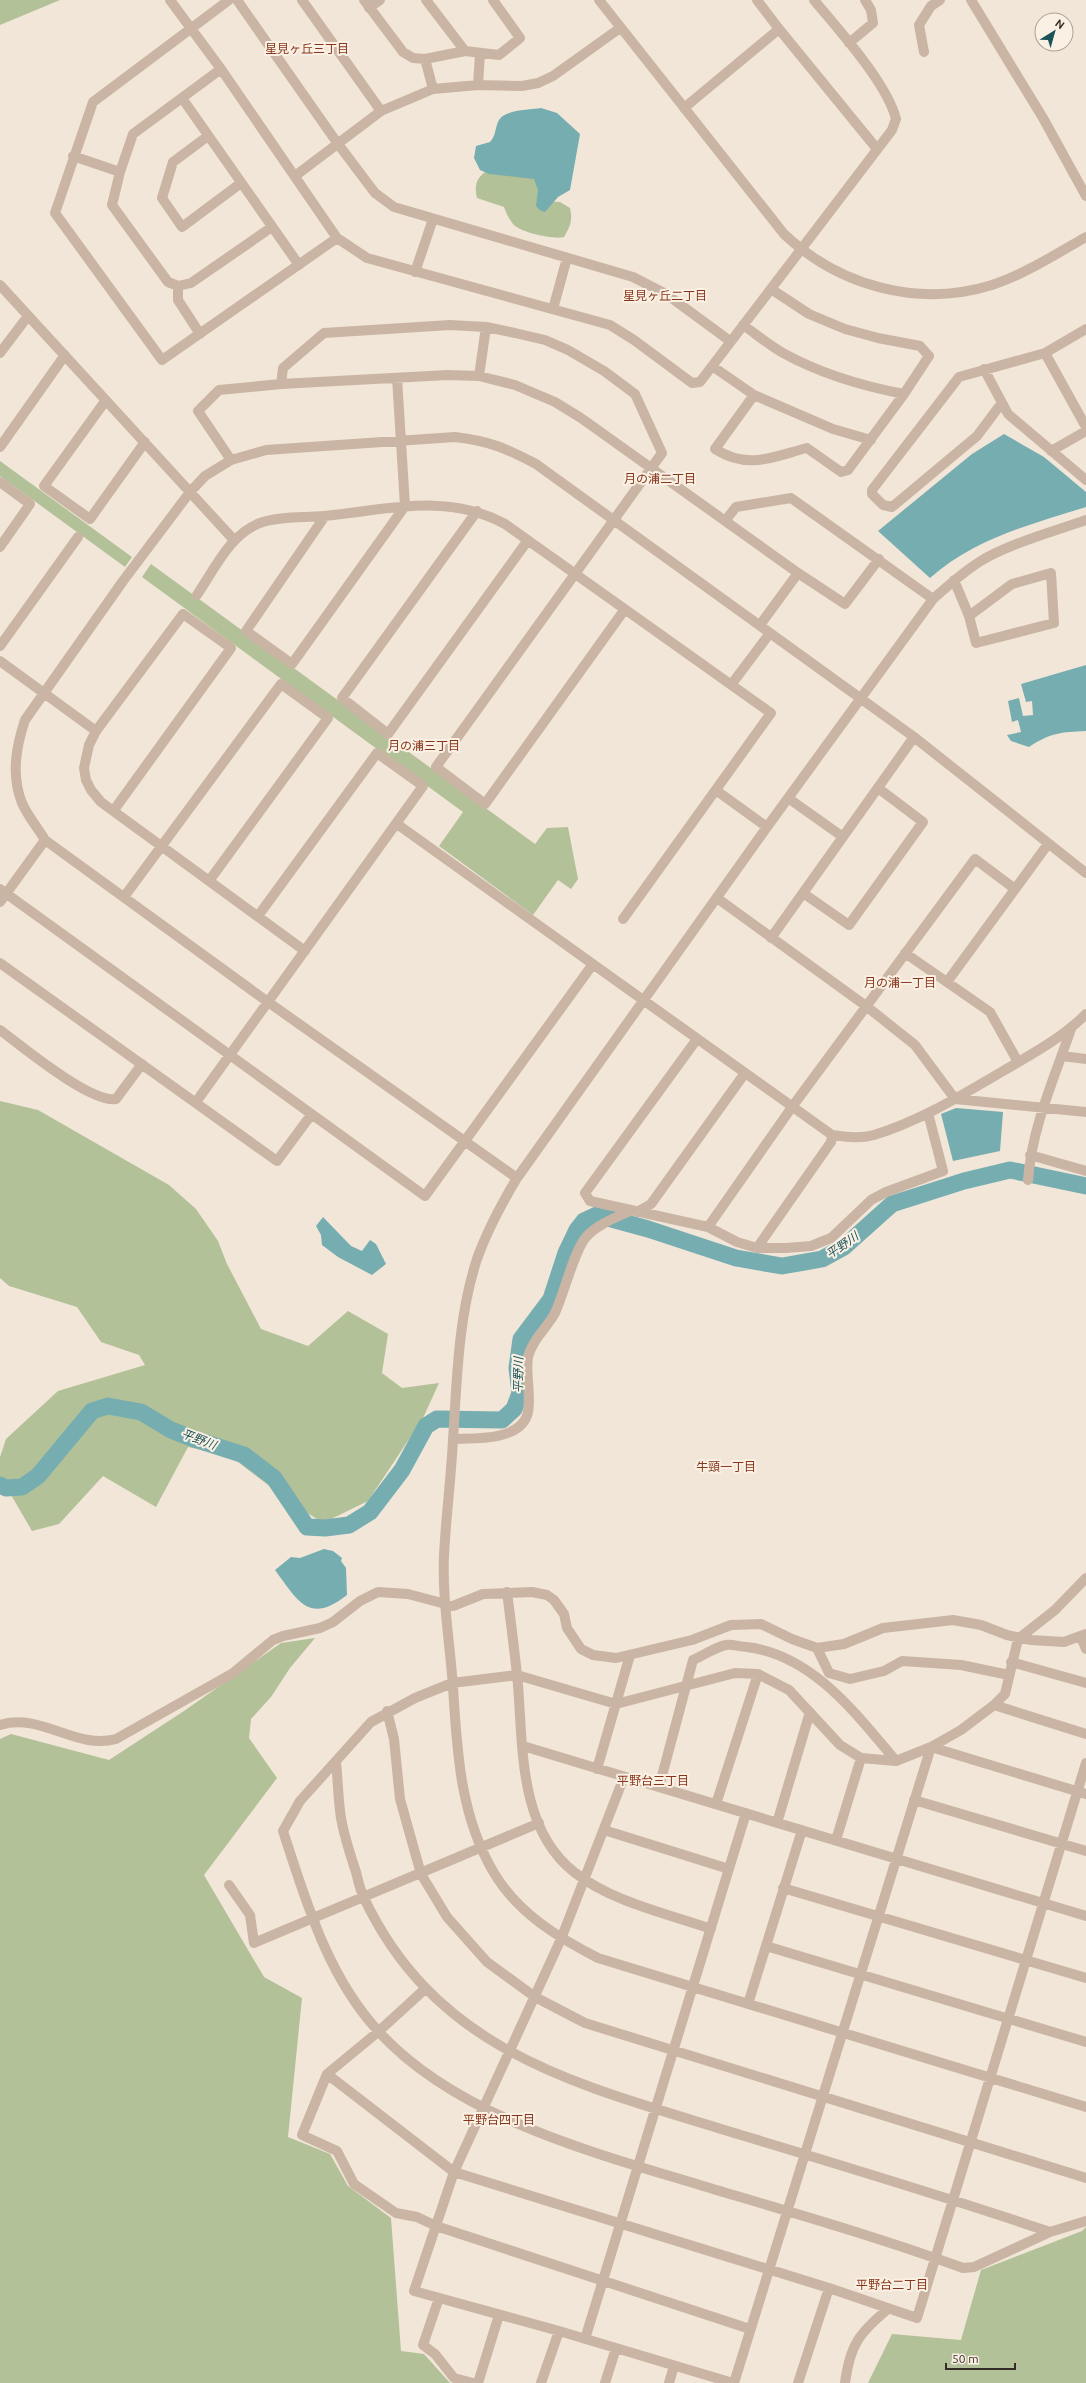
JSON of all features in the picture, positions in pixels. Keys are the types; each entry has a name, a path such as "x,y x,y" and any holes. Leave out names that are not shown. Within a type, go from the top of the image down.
{"street":[{"path":"170,0 189,28 222,69 337,238 367,258 610,325 634,340 692,383 700,382 892,130 896,119 894,110 887,96 849,43 814,0"},
{"path":"229,0 189,28 93,102 73,156 55,213 162,360 337,238"},
{"path":"237,0 338,144 375,193 394,207 633,277 666,294 730,341"},
{"path":"302,0 381,111"},
{"path":"380,0 366,4 403,52 413,58 425,59 465,51 480,54 499,54 520,38 493,0"},
{"path":"426,0 465,51"},
{"path":"599,0 767,214 801,250 818,262 871,286 903,293 934,295 963,292 1005,280 1019,274 1086,237"},
{"path":"757,0 877,149"},
{"path":"849,43 873,23 871,10 865,0"},
{"path":"924,52 919,25 931,6 940,0"},
{"path":"971,0 1043,118 1086,196"},
{"path":"295,176 381,111 433,89 478,85 522,86 538,83 553,76 620,28"},
{"path":"684,108 779,29"},
{"path":"478,85 480,54"},
{"path":"425,59 433,89"},
{"path":"222,69 133,134 120,172 112,205 168,282 178,286 192,283 272,227"},
{"path":"182,98 299,265"},
{"path":"208,136 173,162 162,198 182,227 241,183"},
{"path":"73,156 120,172"},
{"path":"415,272 433,219"},
{"path":"553,309 567,258"},
{"path":"0,285 234,540"},
{"path":"178,286 178,300 200,334"},
{"path":"754,395 715,449 729,458 741,461 762,459 807,448 841,472 848,470 871,440 929,356 920,346 878,338 845,329 809,314 771,289"},
{"path":"0,354 28,316"},
{"path":"281,384 283,368 324,333 450,325 486,327 545,340 568,350 604,371 634,394 662,452 615,521 436,767 485,804 626,609"},
{"path":"743,325 783,353 821,370 860,385 904,394"},
{"path":"480,376 486,327"},
{"path":"1001,404 977,436 892,507 884,505 872,494 872,490 959,377 1045,353 1086,329"},
{"path":"1045,353 1086,427"},
{"path":"0,447 65,356"},
{"path":"712,366 754,395 833,429 871,440"},
{"path":"984,369 1001,404 1008,414 1086,480"},
{"path":"231,460 198,411 219,390 281,384 448,375 480,376 514,385 555,402 652,467 798,573 845,604 878,559"},
{"path":"325,516 246,631 292,664 405,506 397,378"},
{"path":"106,400 44,486 90,519 145,442"},
{"path":"1052,451 1086,431"},
{"path":"517,1178 268,1002 45,840 22,803 14,769 18,740 25,720 190,492 205,476 231,460 266,450 455,437 481,440 505,447 536,464 914,737 1086,873"},
{"path":"0,482 30,504 0,547"},
{"path":"725,521 736,507 791,498 933,599"},
{"path":"197,595 234,540 260,523 405,506 448,505 477,511 505,524 771,713 623,919"},
{"path":"477,511 342,698 388,734 528,540"},
{"path":"1086,520 1005,549 982,560 954,580 933,599 767,827 517,1178 502,1204 478,1258 461,1326 444,1556 444,1604 457,1751 463,1796 480,1847 494,1874 525,1912 561,1939 598,1958 1086,2107"},
{"path":"0,646 78,537"},
{"path":"760,626 798,573"},
{"path":"954,580 969,616 976,643 1054,623 1051,573 1012,584 969,616"},
{"path":"114,810 231,648 183,614 96,731 85,755 86,780 91,790 101,802 305,950"},
{"path":"731,685 770,633"},
{"path":"0,661 96,731"},
{"path":"124,897 281,684 328,718 209,881"},
{"path":"771,938 914,737"},
{"path":"196,1102 423,786 377,753 258,916"},
{"path":"803,893 849,925 923,822 878,788"},
{"path":"717,790 767,827"},
{"path":"788,798 843,837"},
{"path":"397,824 832,1135 852,1138 874,1135 928,1113 1018,1062 1071,1029 1086,1014"},
{"path":"45,840 2,895 425,1196 593,964"},
{"path":"947,982 1048,844"},
{"path":"708,1227 792,1106 976,859 1015,889"},
{"path":"716,898 866,1006 914,1045 955,1099 1086,1112"},
{"path":"905,953 990,1012 1018,1062"},
{"path":"0,963 277,1161 311,1115"},
{"path":"1028,1180 1030,1155 1042,1107 1071,1029"},
{"path":"0,1030 64,1078 107,1100 116,1099 142,1064"},
{"path":"697,1039 585,1193 590,1201 708,1227 737,1242 757,1248 811,1246 831,1238 871,1200 886,1192 943,1171 928,1113"},
{"path":"1062,1056 1086,1059"},
{"path":"453,1439 500,1437 520,1425 526,1418 528,1407 526,1374 531,1348 554,1314 585,1239 595,1228 651,1204 745,1073"},
{"path":"757,1248 831,1142 832,1135"},
{"path":"1030,1155 1086,1171"},
{"path":"1086,1578 1055,1610 1018,1639 1011,1662 1005,1694 994,1705 961,1730 931,1746 896,1761 861,1758 840,1745 789,1690 758,1674 735,1673 687,1687 616,1704 517,1675 452,1683 387,1711 366,1726 336,1762 300,1801 283,1831 312,1920 339,1976 378,2032 451,2090 518,2124 638,2166 787,2211 963,2268 974,2267 1050,2232 1086,2221"},
{"path":"0,1725 14,1721 29,1722 88,1741 109,1741 233,1673 272,1640 283,1636 320,1628 334,1622 370,1595 382,1592 396,1592 454,1606 483,1594 532,1592 547,1595 554,1600 564,1614 574,1641 580,1649 592,1655 616,1658 692,1640 731,1624 761,1624 792,1640 817,1648 844,1644 883,1628 953,1620 981,1625 1018,1639 1064,1642 1084,1636 1086,1649"},
{"path":"507,1592 517,1675 524,1770 530,1796 539,1823 549,1843 559,1857 585,1879 612,1894 711,1929"},
{"path":"658,1787 687,1687 693,1660 726,1645 757,1649 779,1655 801,1666 845,1701 896,1761"},
{"path":"817,1648 829,1673 850,1679 884,1671 902,1661 962,1665 1009,1675"},
{"path":"597,1769 630,1655"},
{"path":"1011,1662 1086,1683"},
{"path":"716,1804 758,1674"},
{"path":"994,1705 1086,1734"},
{"path":"387,1711 394,1739 400,1799 421,1874 447,1917 487,1962 535,1997 584,2023 1086,2178"},
{"path":"776,1822 810,1712"},
{"path":"523,1746 1086,1916"},
{"path":"931,1746 1082,1793"},
{"path":"624,1777 561,1939 454,2172 414,2291 559,2331 733,2383 931,1746"},
{"path":"836,1840 861,1758"},
{"path":"336,1762 341,1819 363,1897 391,1945 425,1989 463,2023 509,2052 550,2072 656,2108 953,2200 1050,2232"},
{"path":"327,2074 454,2172 769,2269 917,2318 1062,1844 1082,1793 1086,1763"},
{"path":"914,1800 1086,1852"},
{"path":"585,2339 746,1813"},
{"path":"229,1885 250,1915 254,1943 312,1920 539,1823"},
{"path":"604,1830 729,1869"},
{"path":"748,2004 802,1830"},
{"path":"783,1888 1086,1978"},
{"path":"766,1946 1086,2042"},
{"path":"425,1989 378,2032 327,2074 302,2135 337,2150 354,2184 396,2214 416,2218 436,2226 750,2329"},
{"path":"798,2383 829,2288"},
{"path":"439,2298 423,2345 435,2354 454,2378 473,2383"},
{"path":"845,2383 847,2366 855,2343 872,2323 888,2309"},
{"path":"478,2383 499,2315"},
{"path":"541,2383 559,2331"},
{"path":"605,2383 616,2348"},
{"path":"669,2383 674,2366"}],"green space":[{"path":"0,0 60,0 0,25"},
{"path":"488,170 522,172 538,180 544,201 560,202 570,208 570,223 564,237 559,238 545,236 522,230 513,224 504,207 477,198 476,186 478,179"},
{"path":"0,461 132,557 125,567 0,476"},
{"path":"151,564 535,844 547,828 568,827 578,879 571,889 558,880 533,915 439,846 463,812 142,577"},
{"path":"0,1101 38,1110 169,1185 196,1209 218,1241 227,1264 261,1329 308,1346 348,1311 388,1334 382,1373 402,1388 439,1383 423,1418 368,1501 323,1523 289,1501 230,1456 188,1447 156,1507 103,1476 59,1524 32,1531 0,1476 0,1457 6,1439 58,1391 145,1365 139,1355 101,1342 77,1307 9,1286 0,1278"},
{"path":"315,1638 290,1668 271,1697 251,1719 249,1738 277,1778 204,1875 264,1977 302,1998 288,2137 330,2154 348,2186 391,2218 401,2351 424,2354 450,2383 0,2383 0,1739 11,1734 109,1760 184,1711 281,1643"},
{"path":"1086,2227 1086,2383 868,2383 892,2334 961,2340 981,2270 1082,2231"}],"water":[{"path":"541,108 557,113 580,134 570,190 558,197 545,212 541,211 536,206 538,190 534,179 489,174 480,170 474,158 476,146 490,142 498,122 505,115 511,112"},
{"path":"1004,434 1044,457 1086,492 1086,507 1004,534 966,553 948,564 930,578 878,531 972,454"},
{"path":"1086,665 1086,731 1056,734 1029,747 1011,741 1007,735 1021,732 1018,720 1012,722 1008,701 1019,698 1023,716 1033,715 1032,701 1026,702 1021,684"},
{"path":"956,1108 1003,1112 1000,1151 953,1161 941,1114"},
{"path":"323,1217 351,1246 362,1251 370,1240 376,1244 386,1264 372,1275 338,1257 322,1245 321,1235 316,1226"},
{"path":"324,1549 333,1551 342,1558 341,1561 346,1568 347,1595 334,1604 323,1608 314,1608 305,1605 298,1599 275,1570 291,1557 300,1558"}],"waterway":[{"name":"平野川","path":"0,1485 6,1488 22,1487 38,1476 92,1411 108,1406 141,1412 171,1430 244,1455 274,1478 307,1527 325,1528 349,1525 370,1512 402,1470 426,1426 437,1419 502,1420 514,1409 520,1393 517,1368 521,1339 551,1299 566,1253 577,1230 584,1221 597,1215 648,1229 736,1258 782,1266 822,1259 844,1247 892,1204 964,1181 1010,1170 1086,1186"}],"district":[{"name":"星見ヶ丘三丁目","path":"307,48"},
{"name":"星見ヶ丘二丁目","path":"665,295"},
{"name":"月の浦二丁目","path":"660,478"},
{"name":"月の浦三丁目","path":"424,745"},
{"name":"月の浦一丁目","path":"900,982"},
{"name":"牛頸一丁目","path":"726,1466"},
{"name":"平野台三丁目","path":"653,1780"},
{"name":"平野台四丁目","path":"499,2119"},
{"name":"平野台二丁目","path":"892,2284"}]}
